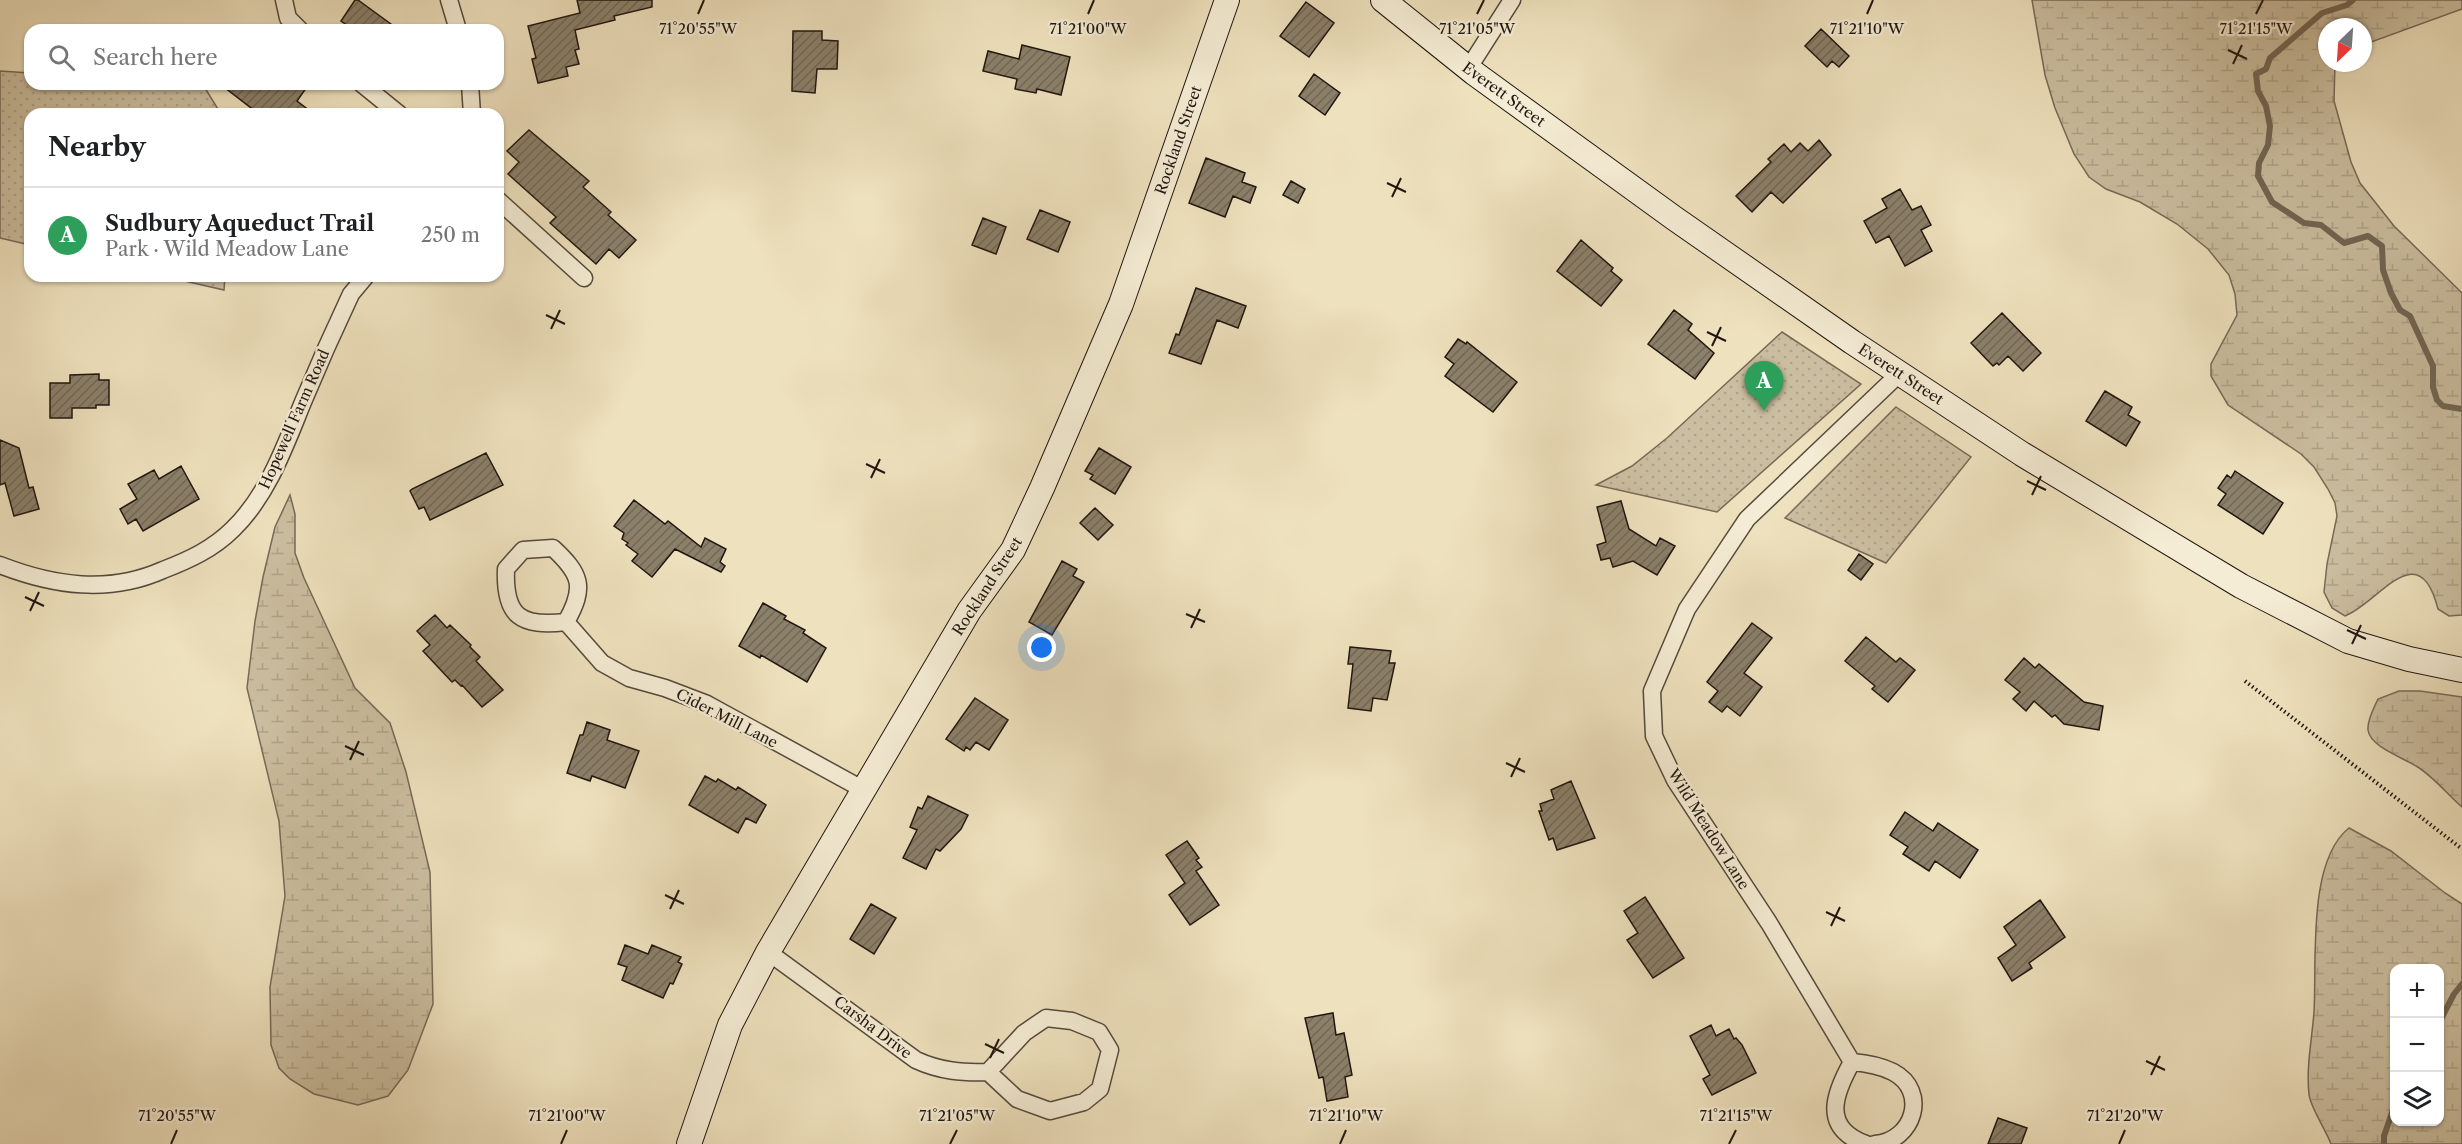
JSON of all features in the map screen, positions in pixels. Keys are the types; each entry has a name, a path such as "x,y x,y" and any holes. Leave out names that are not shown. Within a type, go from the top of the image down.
{"street":[{"path":"284,0 288,18 294,24"},
{"path":"449,0 456,24"},
{"name":"Rockland Street","path":"689,1144 730,1025 768,952 969,610 1013,550 1042,488 1120,304 1227,0"},
{"name":"Everett Street","path":"1383,0 1468,69 1764,281 2022,454 2264,599 2348,641 2409,659 2462,670"},
{"path":"1468,69 1512,0"},
{"path":"369,90 392,108"},
{"path":"470,90 472,108"},
{"path":"504,205 584,278"},
{"name":"Hopewell Farm Road","path":"0,565 26,575 95,586 142,580 200,555 233,529 261,494 282,453 351,294 361,282"},
{"name":"Wild Meadow Lane","path":"1852,1062 1769,923 1675,780 1654,736 1652,691 1687,609 1747,519 1900,373"},
{"path":"553,548 573,566 579,585 574,607 566,622 543,624 527,622 510,607 505,592 506,569 523,550 553,548"},
{"name":"Cider Mill Lane","path":"566,622 602,663 629,678 665,688 707,704 864,790"},
{"name":"Carsha Drive","path":"768,952 916,1060 935,1069 960,1073 988,1072"},
{"path":"1046,1018 1072,1021 1099,1032 1110,1050 1100,1089 1084,1102 1050,1112 1017,1100 988,1072 1024,1033 1046,1018"},
{"path":"1866,1144 1845,1133 1837,1121 1834,1106 1836,1093 1852,1062 1865,1063 1892,1071 1905,1083 1914,1102 1912,1116 1906,1130 1896,1139 1875,1144"}],"path":[{"path":"2245,681 2462,849"}],"green space":[{"path":"2032,0 2462,0 2462,9 2372,42 2372,18 2318,18 2318,72 2335,72 2334,101 2351,162 2360,183 2394,226 2462,293 2462,615 2449,616 2438,609 2430,587 2420,576 2409,574 2397,579 2358,609 2345,616 2332,608 2324,592 2337,516 2335,503 2328,489 2314,467 2301,454 2228,405 2211,376 2211,364 2237,315 2235,294 2229,275 2208,249 2177,224 2140,202 2106,189 2089,177 2074,154 2055,108 2045,75"},
{"path":"0,71 24,73 24,90 206,90 217,108 24,108 24,244 0,238"},
{"path":"189,282 225,282 224,290"},
{"path":"1782,332 1861,384 1717,512 1596,485 1632,466 1667,438"},
{"path":"1896,407 1971,457 1886,563 1785,518"},
{"path":"290,495 295,514 295,553 304,578 355,688 390,723 406,772 430,872 433,1004 408,1070 388,1096 358,1105 314,1094 290,1079 279,1068 271,1045 270,987 285,896 279,821 247,688 263,577 275,527"},
{"path":"2399,691 2420,691 2462,697 2462,807 2422,770 2381,747 2370,736 2369,722 2378,699"},
{"path":"2349,828 2391,851 2462,904 2462,1144 2331,1144 2312,1105 2308,1074 2314,1012 2315,941 2320,888 2326,864 2336,843"}],"building":[{"path":"355,0 358,0 391,24 345,24 341,21"},
{"path":"577,0 652,0 652,7 614,16 615,20 575,30 579,49 575,50 579,64 566,67 568,76 538,83 532,59 536,58 528,26 580,13"},
{"path":"1306,2 1334,23 1309,57 1280,36"},
{"path":"1821,29 1849,56 1839,67 1832,61 1827,67 1805,46"},
{"path":"793,31 822,31 822,40 838,41 837,69 817,69 815,93 792,91"},
{"path":"1022,45 1070,57 1061,95 1037,89 1036,93 1015,89 1017,79 983,71 988,51 1019,59"},
{"path":"1314,74 1340,93 1325,115 1299,96"},
{"path":"228,90 305,90 297,101 306,108 251,108"},
{"path":"529,130 589,181 583,187 611,212 608,215 636,240 619,258 609,249 596,264 550,223 556,217 508,174 519,162 507,151"},
{"path":"1819,140 1831,155 1783,203 1771,192 1752,212 1736,196 1771,162 1768,159 1784,144 1791,152 1800,143 1808,151"},
{"path":"1206,158 1245,173 1242,182 1256,187 1250,203 1233,196 1225,217 1189,203"},
{"path":"1291,181 1305,189 1298,203 1283,195"},
{"path":"1900,189 1912,210 1921,206 1931,225 1921,230 1932,251 1905,266 1889,236 1876,243 1864,221 1887,208 1882,199"},
{"path":"1040,210 1070,222 1058,252 1027,239"},
{"path":"983,218 1006,227 996,254 972,245"},
{"path":"1581,240 1613,268 1611,271 1622,280 1601,306 1557,271"},
{"path":"1196,288 1246,306 1238,328 1217,320 1201,364 1169,353 1176,334 1179,335"},
{"path":"1674,310 1692,324 1688,330 1714,353 1695,379 1648,344"},
{"path":"2002,313 2041,353 2023,371 2008,356 1999,365 1997,363 1993,366 1971,343"},
{"path":"1458,339 1466,344 1467,342 1517,382 1493,412 1445,376 1454,364 1445,357"},
{"path":"99,374 99,380 109,380 109,405 96,405 96,408 72,408 72,418 50,418 50,383 70,383 70,375"},
{"path":"2105,391 2132,407 2128,415 2140,422 2126,446 2086,421"},
{"path":"0,440 19,448 29,488 33,487 39,509 14,516 5,483 0,485"},
{"path":"1099,448 1131,467 1115,494 1090,479 1093,475 1085,471"},
{"path":"486,453 503,485 430,520 424,507 419,509 410,491 412,489"},
{"path":"181,466 199,499 143,531 136,519 128,524 120,509 137,499 128,484 154,470 159,479"},
{"path":"2235,471 2283,503 2263,534 2218,505 2226,494 2218,488 2227,475 2231,478"},
{"path":"634,500 665,524 668,521 701,547 705,538 726,549 720,562 725,566 721,572 675,549 652,577 632,561 638,554 626,545 628,543 622,539 624,533 614,526"},
{"path":"1621,501 1629,529 1656,546 1660,538 1675,546 1657,575 1633,561 1613,567 1610,558 1601,560 1597,545 1606,542 1597,507"},
{"path":"1095,508 1113,525 1098,540 1080,523"},
{"path":"1859,554 1873,564 1861,580 1848,570"},
{"path":"1062,561 1077,569 1073,576 1084,582 1052,635 1029,622"},
{"path":"763,603 786,616 784,619 805,630 803,633 826,648 807,682 761,655 760,658 739,646"},
{"path":"435,615 447,628 450,625 471,645 470,647 480,657 476,661 503,690 482,707 462,685 455,680 452,682 423,651 430,645 417,631"},
{"path":"1752,623 1772,638 1744,673 1762,687 1740,716 1727,706 1722,712 1709,702 1718,691 1707,682"},
{"path":"1866,637 1896,662 1900,658 1915,670 1888,702 1872,689 1875,686 1845,661"},
{"path":"1350,647 1391,651 1389,663 1395,663 1387,700 1373,698 1371,711 1348,708 1353,664 1348,664"},
{"path":"2024,658 2035,668 2039,664 2084,702 2103,706 2099,730 2064,724 2034,701 2026,711 2013,699 2020,692 2005,680"},
{"path":"975,698 1008,720 989,750 976,742 970,750 966,747 964,751 946,739"},
{"path":"587,722 610,730 607,740 639,751 625,788 592,776 590,781 567,773"},
{"path":"705,776 716,782 718,779 736,790 738,787 766,805 756,823 746,818 738,833 689,805"},
{"path":"1571,781 1595,838 1557,850 1553,838 1549,840 1539,811 1542,811 1540,804 1554,799 1551,790"},
{"path":"928,796 968,815 961,829 940,851 936,849 926,869 903,858 917,830 910,827 918,807 922,809"},
{"path":"1905,812 1933,831 1938,823 1978,850 1960,878 1935,861 1929,871 1903,854 1908,847 1890,835"},
{"path":"1187,841 1199,858 1196,860 1202,867 1196,871 1219,905 1190,925 1169,895 1185,883 1166,855"},
{"path":"1645,897 1684,958 1653,978 1627,940 1638,933 1624,911"},
{"path":"2040,900 2065,937 2029,963 2032,968 2012,981 1998,958 2016,945 2004,927"},
{"path":"871,904 896,918 874,954 850,939"},
{"path":"625,945 648,954 652,945 681,957 678,962 682,964 673,984 670,983 663,998 622,980 627,967 618,964"},
{"path":"1333,1013 1336,1035 1344,1033 1352,1075 1345,1077 1348,1097 1327,1101 1323,1077 1319,1078 1305,1018"},
{"path":"1711,1025 1716,1036 1729,1029 1734,1039 1736,1038 1742,1045 1756,1073 1712,1095 1703,1079 1710,1075 1690,1036"},
{"path":"1998,1118 2027,1128 2021,1144 1988,1144"}],"waterway":[{"path":"2353,0 2347,5 2322,13 2270,58 2266,69 2256,74 2258,91 2266,106 2270,126 2268,145 2259,163 2258,176 2272,202 2304,223 2321,225 2344,243 2368,236 2382,246 2383,270 2391,293 2400,310 2410,316 2433,366 2433,387 2437,400 2443,406 2462,409"},
{"path":"2442,1018 2462,984"},
{"path":"2384,1144 2384,1136 2390,1119"}],"place":[{"name":"Sudbury Aqueduct Trail","path":"1764,411"}]}
